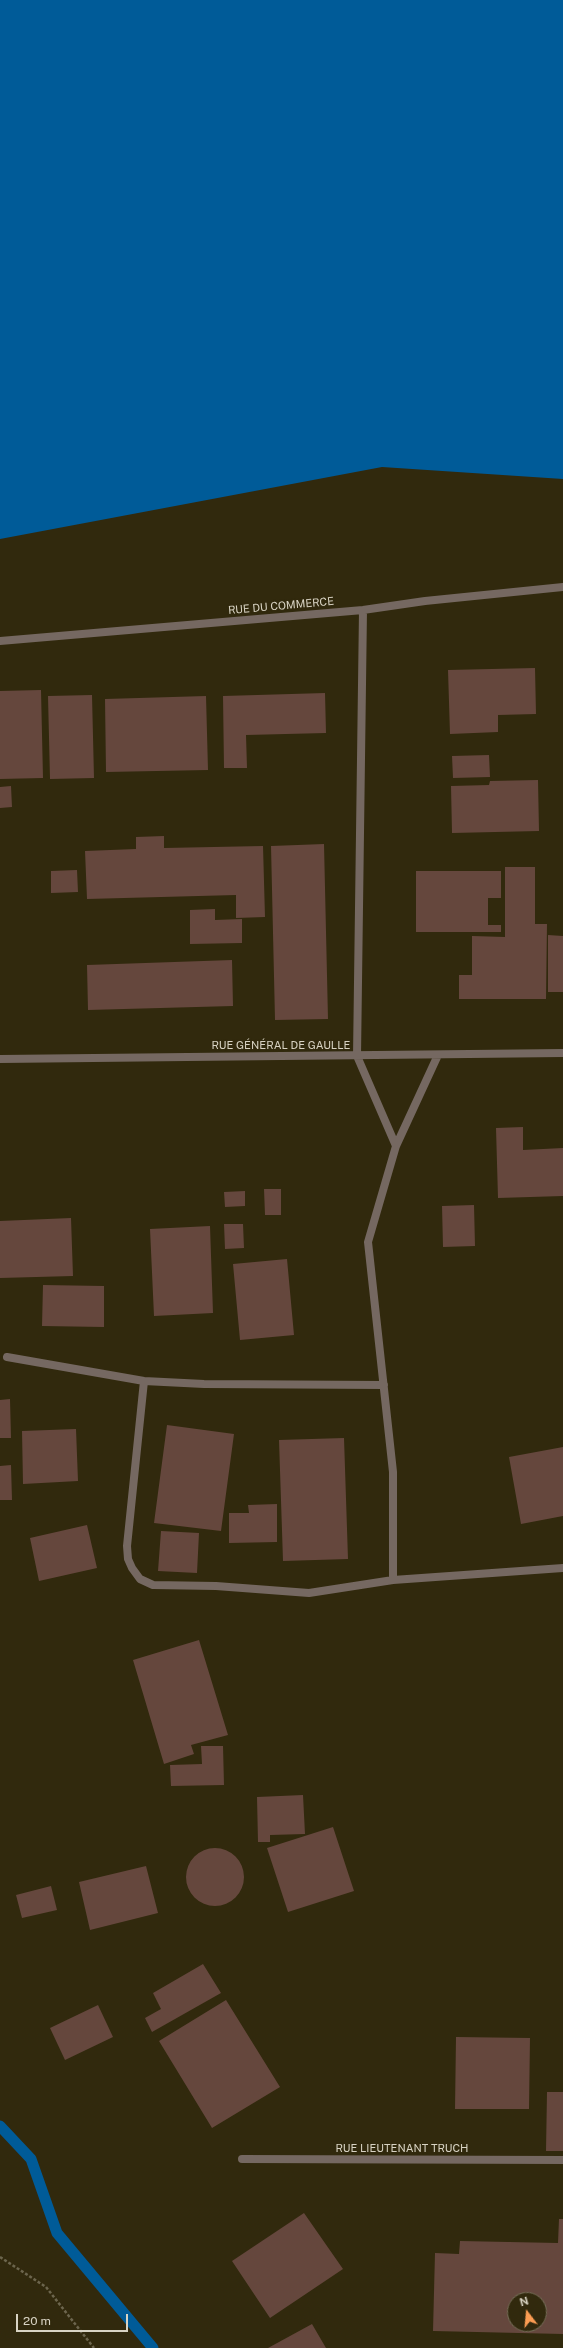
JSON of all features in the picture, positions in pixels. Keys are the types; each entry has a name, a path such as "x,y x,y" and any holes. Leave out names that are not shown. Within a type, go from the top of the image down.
{"street":[{"name":"RUE DU COMMERCE","path":"0,641 363,610 425,601 563,587"},
{"path":"363,610 357,1056 396,1146"},
{"name":"RUE GÉNÉRAL DE GAULLE","path":"0,1059 563,1053"},
{"path":"393,1580 393,1472 368,1242 396,1146 438,1055"},
{"path":"7,1357 144,1381 204,1384 384,1385"},
{"path":"144,1381 127,1546 128,1559 140,1579 153,1585 216,1586 310,1593 393,1580 563,1568"},
{"name":"RUE LIEUTENANT TRUCH","path":"242,2159 563,2160"}],"path":[{"path":"0,2257 46,2287 94,2348"}],"water":[{"path":"0,0 563,0 563,479 382,467 0,539"}],"building":[{"path":"535,668 536,714 498,715 498,732 450,734 448,670"},
{"path":"41,690 43,778 0,779 0,691"},
{"path":"325,693 326,733 246,735 247,768 224,768 223,696"},
{"path":"92,695 94,778 50,779 48,696"},
{"path":"206,696 208,770 106,772 105,699"},
{"path":"489,755 490,777 453,778 452,756"},
{"path":"538,780 539,831 452,833 451,786 489,785 490,781"},
{"path":"11,786 12,807 0,808 0,787"},
{"path":"164,836 164,848 263,846 265,917 236,918 236,895 87,899 85,851 136,849 136,837"},
{"path":"324,844 328,1019 275,1020 271,846"},
{"path":"505,867 535,867 535,924 547,924 546,999 459,999 459,975 472,975 472,936 505,937"},
{"path":"77,870 78,892 51,893 51,871"},
{"path":"416,871 501,871 501,898 488,898 488,925 501,925 501,932 416,932"},
{"path":"215,909 215,920 242,919 242,943 190,944 190,910"},
{"path":"548,935 563,936 563,992 548,992"},
{"path":"232,960 233,1006 88,1010 87,965"},
{"path":"523,1127 523,1150 563,1148 563,1196 498,1198 496,1128"},
{"path":"264,1189 281,1189 281,1215 265,1215"},
{"path":"245,1191 245,1206 225,1207 224,1192"},
{"path":"474,1205 475,1246 443,1247 442,1206"},
{"path":"71,1218 73,1276 0,1278 0,1221"},
{"path":"224,1224 243,1224 244,1248 225,1249"},
{"path":"210,1226 213,1313 154,1316 150,1229"},
{"path":"287,1259 294,1335 240,1340 233,1264"},
{"path":"43,1285 104,1286 104,1327 42,1326"},
{"path":"10,1399 11,1438 0,1438 0,1400"},
{"path":"167,1425 234,1434 221,1531 154,1523"},
{"path":"76,1429 78,1481 23,1484 22,1431"},
{"path":"344,1438 348,1559 283,1561 279,1440"},
{"path":"563,1447 563,1516 521,1524 509,1457"},
{"path":"11,1465 12,1500 0,1500 0,1466"},
{"path":"277,1504 277,1542 229,1543 229,1513 249,1513 248,1505"},
{"path":"87,1525 97,1568 39,1581 30,1538"},
{"path":"161,1531 199,1533 197,1573 158,1571"},
{"path":"199,1640 228,1735 191,1745 194,1754 164,1764 133,1660"},
{"path":"201,1746 223,1746 224,1785 171,1786 170,1765 202,1764"},
{"path":"303,1795 305,1834 270,1835 270,1842 258,1842 257,1797"},
{"path":"333,1827 354,1891 288,1912 267,1848"},
{"path":"209,1848 221,1848 236,1856 244,1871 244,1883 236,1898 221,1906 209,1906 194,1898 186,1883 186,1871 194,1856"},
{"path":"146,1866 158,1913 90,1930 79,1882"},
{"path":"51,1886 57,1910 22,1918 16,1895"},
{"path":"203,1964 221,1993 152,2032 145,2018 161,2009 153,1993"},
{"path":"226,2000 280,2087 212,2128 159,2041"},
{"path":"98,2005 113,2037 65,2060 50,2028"},
{"path":"456,2037 530,2038 529,2109 455,2109"},
{"path":"547,2092 563,2092 563,2151 546,2151"},
{"path":"304,2213 343,2269 270,2318 232,2261"},
{"path":"559,2219 563,2219 563,2334 433,2331 435,2253 459,2254 460,2241 558,2243"},
{"path":"312,2324 326,2348 268,2348"}],"waterway":[{"path":"0,2126 31,2159 57,2233 153,2348"}]}
